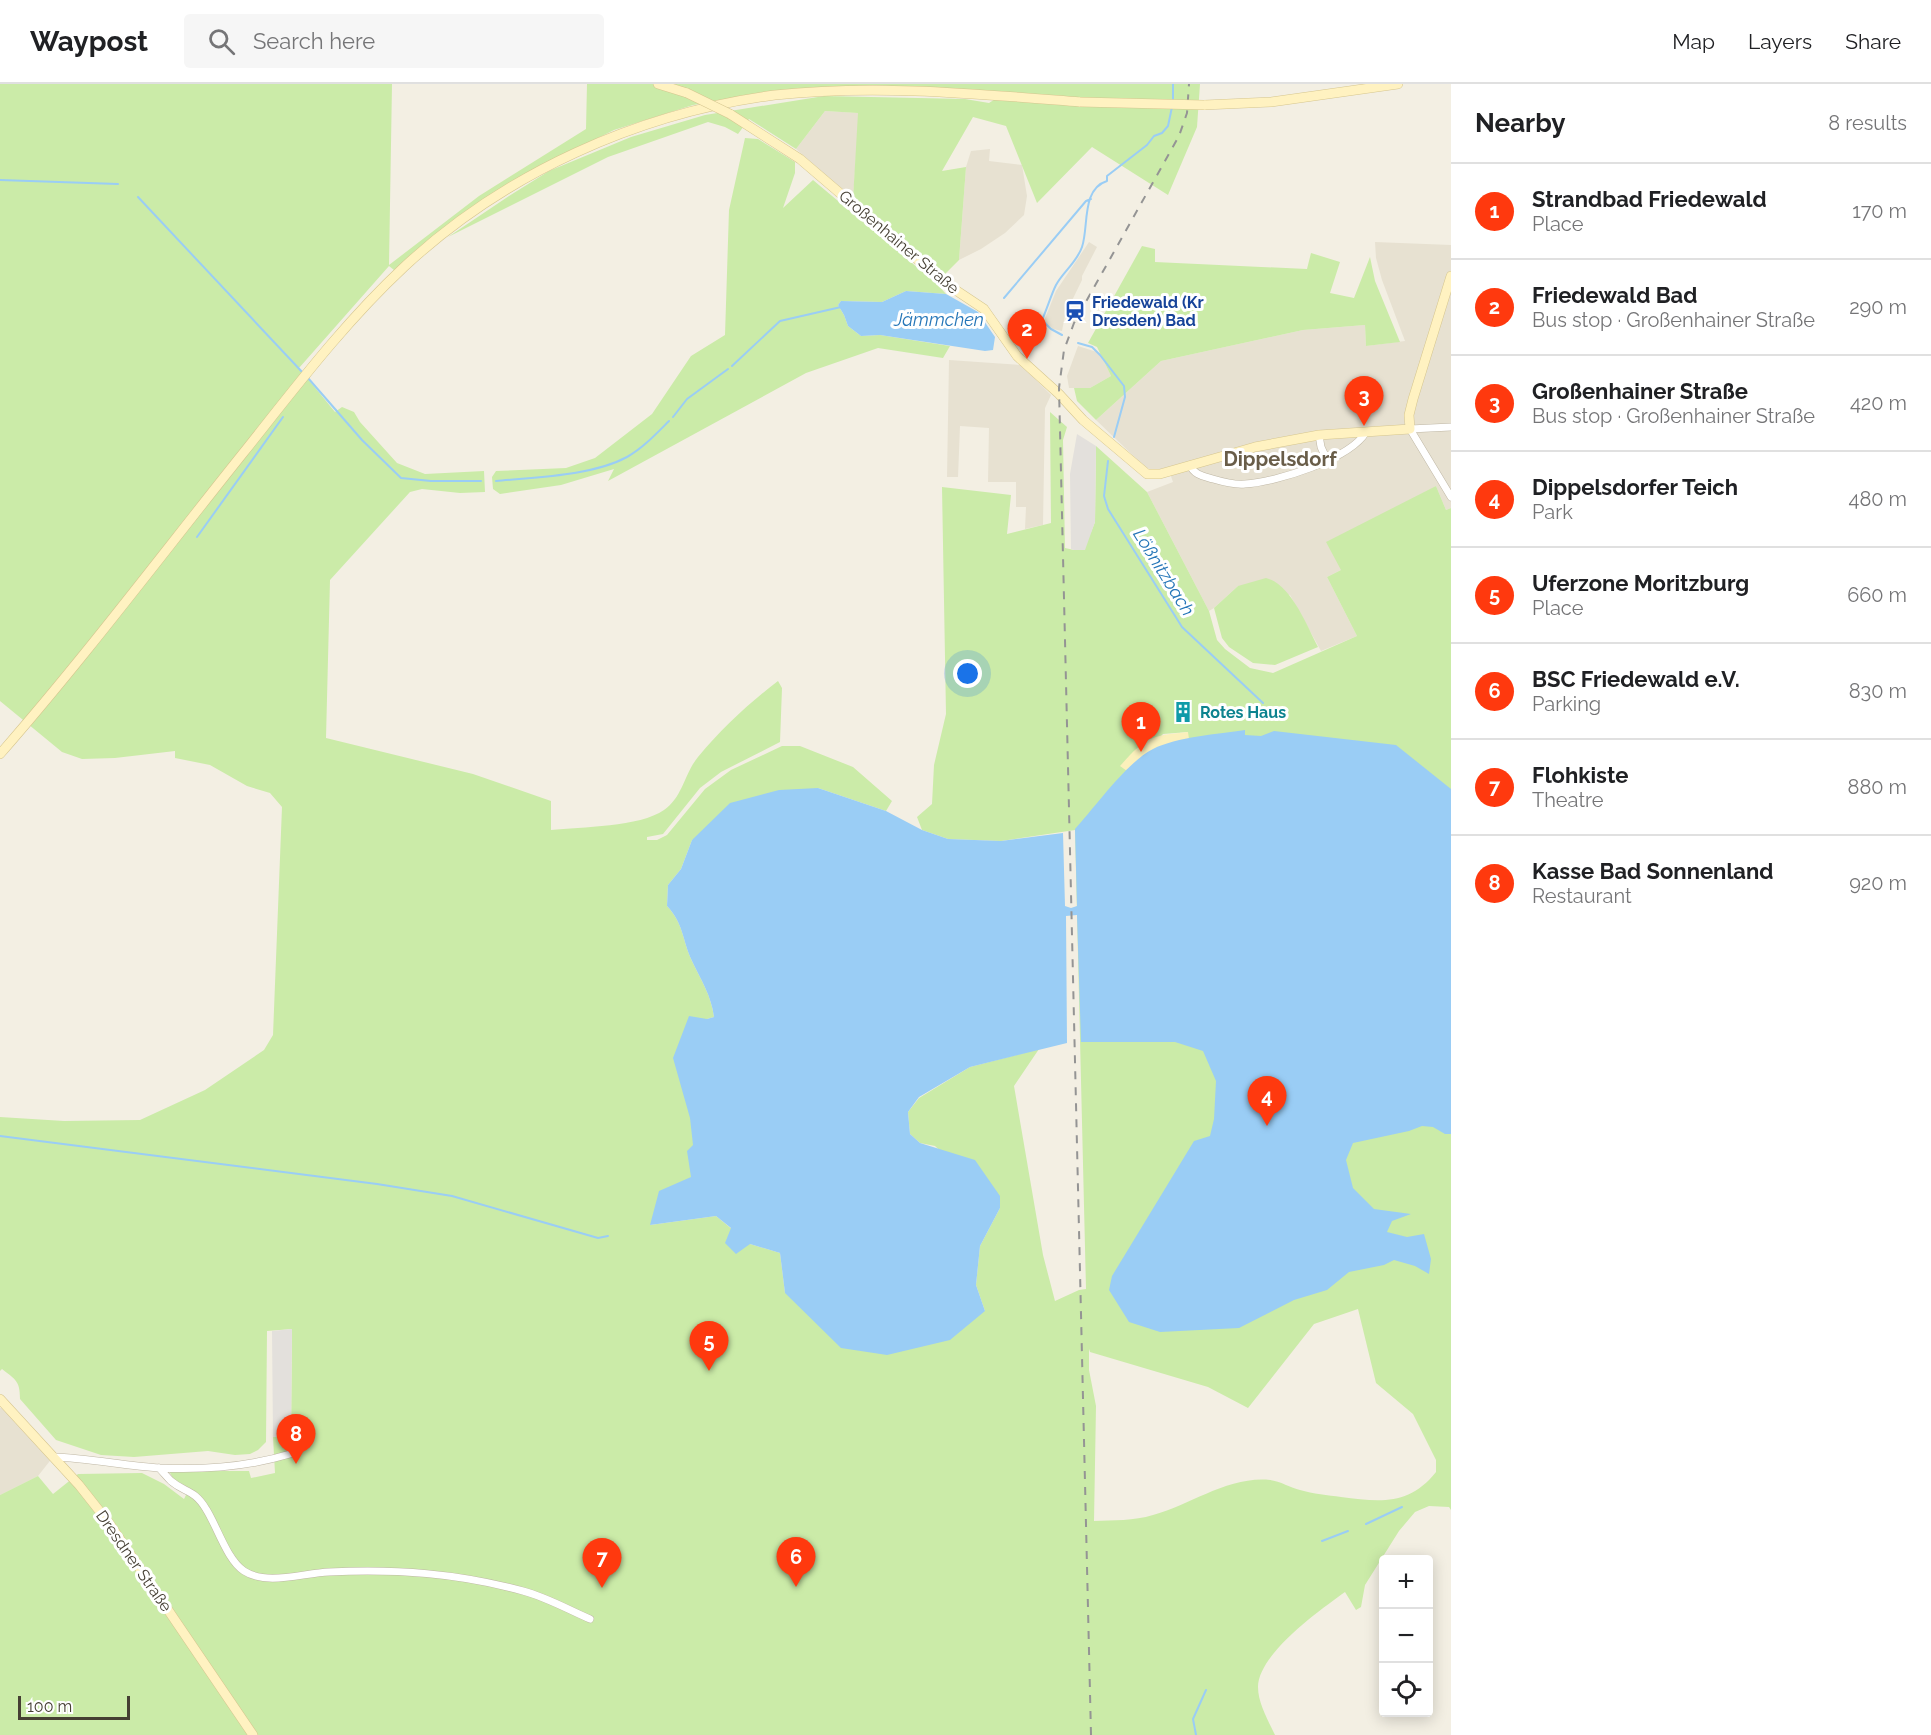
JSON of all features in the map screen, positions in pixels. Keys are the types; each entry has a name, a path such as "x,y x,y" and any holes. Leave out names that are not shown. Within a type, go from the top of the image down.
{"main road":[{"name":"Großenhainer Straße","path":"658,84 687,93 730,114 800,159 945,283 984,309 1017,356 1059,394 1083,420 1147,474 1154,475 1255,447 1318,435 1410,429"},
{"path":"0,754 29,721 310,367 386,284 444,234 485,204 532,175 607,138 686,112 722,104 778,95 842,89 954,92 1080,102 1204,105 1271,102 1398,84"},
{"path":"1410,429 1409,415 1413,399 1451,276"},
{"name":"Dresdner Straße","path":"0,1399 86,1493 110,1523 253,1735"}],"street":[{"name":"Großenhainer Straße","path":"1410,429 1451,427"},
{"path":"1410,429 1451,497"},
{"path":"1190,465 1192,470 1202,476 1233,484 1245,484 1291,475 1327,460 1360,442 1366,432"},
{"path":"1318,435 1327,460"},
{"path":"54,1457 86,1458 159,1468 209,1468 241,1466 290,1454"},
{"path":"159,1468 172,1482 194,1494 206,1508 231,1556 241,1569 251,1575 271,1578 327,1572 401,1571 444,1574 526,1591 591,1619"}],"shaded area":[{"path":"825,111 859,113 853,199 796,149"},
{"path":"990,149 989,161 1022,165 1027,196 1024,215 1005,233 959,260 966,167 971,151"},
{"path":"1089,242 1097,247 1065,315 1062,331 1053,329 1044,321 1056,291"},
{"path":"1375,242 1451,245 1451,508 1446,510 1436,486 1341,570 1327,577 1357,636 1321,651 1290,595 1238,586 1209,611 1147,492 1173,482 1168,468 1152,470 1145,467 1096,420 1161,361 1303,330 1365,325 1366,346 1405,341 1382,280 1376,258"},
{"path":"1078,346 1100,353 1111,376 1090,388 1069,388 1067,376"},
{"path":"949,360 1021,365 1051,395 1045,408 1043,525 1025,529 1026,507 1016,507 1016,482 988,482 989,428 960,426 958,477 947,477"},
{"path":"1077,434 1096,446 1095,522 1085,550 1071,549 1070,474"},
{"path":"292,1329 291,1435 273,1437 272,1331"},
{"path":"7,1407 53,1457 38,1476 0,1495 0,1408"}],"green space":[{"path":"0,84 392,84 389,265 479,196 586,129 587,84 1200,84 1197,127 1168,195 1092,147 1037,203 1006,126 973,117 942,171 966,167 959,260 944,275 853,199 858,113 825,111 796,149 749,119 738,134 708,122 608,157 448,237 549,171 631,137 705,115 824,96 965,99 989,103 1006,92 873,85 781,90 693,105 614,130 514,180 461,215 394,270 389,266 299,368 335,412 342,407 354,412 360,422 397,463 425,474 484,471 485,492 460,493 422,489 410,492 330,580 326,738 473,774 551,801 551,830 626,823 653,816 670,805 693,764 707,747 756,698 778,681 782,688 780,742 721,772 700,788 663,834 647,837 647,840 657,840 667,835 705,789 731,770 782,746 800,746 853,767 892,801 886,811 818,788 692,840 681,869 668,885 667,906 677,919 713,1009 714,1017 707,1019 709,1160 650,1225 716,1216 750,1244 780,1253 785,1293 985,1311 976,1285 980,1246 1000,1208 935,1146 920,1143 910,1134 908,1112 919,1098 970,1067 1039,1049 1014,1086 1043,1255 1055,1301 1086,1289 1075,830 1001,841 948,839 922,830 917,817 932,804 934,765 946,714 942,487 1011,495 1007,534 1051,523 1050,412 1067,427 1063,440 1065,548 1074,550 1091,532 1095,522 1096,446 1147,492 1209,611 1217,640 1250,668 1273,673 1357,636 1327,577 1341,570 1326,542 1436,486 1446,510 1451,508 1451,1510 1449,1507 1429,1506 1415,1512 1399,1531 1384,1555 1379,1555 1379,1563 1365,1585 1361,1607 1356,1610 1345,1592 1292,1634 1268,1661 1261,1674 1258,1693 1275,1735 0,1735 0,1495 38,1476 53,1494 78,1474 142,1473 164,1484 184,1499 189,1489 174,1480 169,1471 249,1471 251,1478 275,1473 273,1437 291,1435 292,1329 267,1331 266,1442 250,1454 235,1455 208,1451 134,1457 101,1455 56,1440 20,1399 16,1381 2,1369 0,1371 0,1117 64,1121 140,1120 205,1090 264,1050 273,1035 282,807 270,793 247,786 210,765 175,758 175,751 115,758 82,759 62,752 0,701","holes":["1188,732 1188,739 1154,749 1127,771 1163,734","1358,1309 1376,1383 1413,1414 1436,1460 1436,1472 1415,1491 1393,1499 1368,1500 1315,1493 1270,1480 1254,1480 1239,1482 1146,1517 1094,1521 1096,1406 1089,1370 1089,1349 1090,1352 1208,1387 1248,1408 1314,1324"]},
{"path":"745,138 758,139 795,162 795,173 783,208 813,180 946,294 906,291 882,302 841,301 838,305 848,326 861,336 880,335 950,346 943,358 878,348 806,373 608,481 614,469 561,485 500,494 493,489 492,477 496,471 566,468 595,458 652,414 691,356 725,335 729,210"},
{"path":"1142,246 1155,249 1155,262 1307,269 1311,253 1340,262 1330,293 1354,298 1370,257 1375,281 1400,342 1366,346 1365,325 1303,330 1161,361 1096,420 1077,401 1074,388 1090,388 1111,376 1097,347 1088,343"},
{"path":"1266,578 1283,588 1291,597 1318,647 1275,665 1253,663 1229,647 1222,638 1214,608 1238,586"}],"sand":[{"path":"1188,732 1189,739 1155,749 1127,771 1120,766 1136,749 1149,740"}],"water":[{"name":"Jämmchen","path":"906,291 946,294 978,312 995,337 993,350 985,351 880,335 861,336 848,326 838,305 841,301 882,302"},
{"path":"1245,730 1245,735 1261,736 1274,731 1396,745 1451,789 1451,1134 1445,1134 1433,1127 1422,1126 1353,1143 1346,1160 1353,1188 1374,1209 1411,1214 1392,1221 1387,1232 1407,1237 1424,1234 1431,1259 1429,1274 1415,1266 1394,1260 1384,1265 1349,1272 1327,1290 1294,1300 1239,1328 1160,1332 1129,1322 1109,1290 1112,1276 1194,1141 1210,1136 1214,1119 1216,1081 1203,1051 1175,1042 1081,1042 1077,915 1066,916 1067,1043 970,1067 919,1097 908,1112 910,1134 920,1143 975,1160 1000,1196 1000,1208 980,1246 976,1285 985,1311 950,1340 887,1355 841,1348 785,1293 780,1253 750,1244 736,1254 725,1243 731,1228 716,1216 650,1225 659,1191 691,1177 687,1151 693,1145 690,1118 673,1058 689,1016 707,1019 714,1017 708,995 689,953 680,926 667,906 668,885 681,869 692,840 730,803 779,790 818,788 886,811 922,830 948,839 1001,841 1063,833 1065,906 1071,908 1077,906 1075,829 1122,774 1143,755 1162,745 1198,736"}],"waterway":[{"name":"Lößnitzbach","path":"1173,84 1173,102"},
{"name":"Lößnitzbach","path":"1062,335 1042,320 1056,285 1082,247 1087,210 1093,192 1107,181 1107,176 1147,145 1154,136 1162,133 1168,126 1172,107"},
{"path":"0,180 118,184"},
{"path":"138,197 304,374"},
{"path":"1004,298 1086,201 1091,199"},
{"path":"732,366 780,321 841,307"},
{"name":"Lößnitzbach","path":"1078,343 1092,347 1124,386 1125,397 1114,437"},
{"path":"673,417 687,399 728,369"},
{"path":"308,378 362,440 401,478 431,481 481,481"},
{"path":"197,537 283,417"},
{"path":"496,481 563,475 613,463 638,449 669,421"},
{"name":"Lößnitzbach","path":"1108,461 1104,496 1108,509 1182,627 1263,703"},
{"path":"0,1136 377,1184 452,1196 598,1238 608,1236"},
{"path":"1366,1524 1402,1507"},
{"path":"1322,1541 1348,1531"},
{"path":"1196,1735 1193,1719 1206,1690"}],"railway":[{"path":"1091,1735 1059,388 1064,350 1074,323 1179,136 1187,113 1189,84"}],"place":[{"name":"Friedewald (Kr Dresden) Bad","path":"1075,311"},
{"name":"Friedewald Bad","path":"1027,359"},
{"name":"Großenhainer Straße","path":"1364,426"},
{"name":"Rotes Haus","path":"1183,712"},
{"name":"Strandbad Friedewald","path":"1141,752"},
{"name":"Dippelsdorfer Teich","path":"1267,1126"},
{"name":"Uferzone Moritzburg","path":"709,1371"},
{"name":"Kasse Bad Sonnenland","path":"296,1464"},
{"name":"BSC Friedewald e.V.","path":"796,1587"},
{"name":"Flohkiste","path":"602,1588"}],"district":[{"name":"Dippelsdorf","path":"1280,459"}]}
